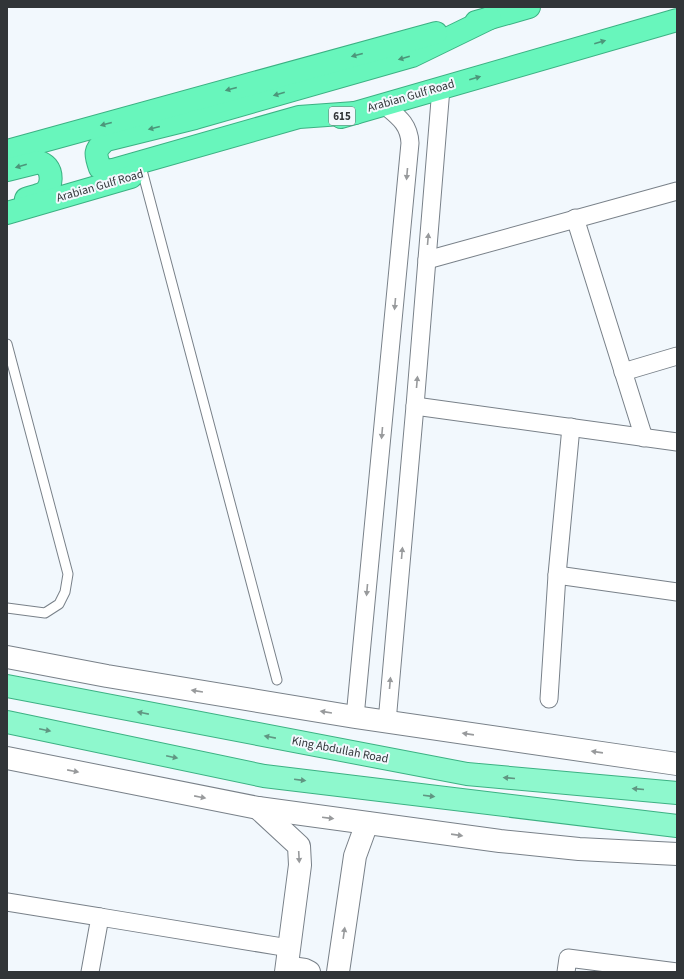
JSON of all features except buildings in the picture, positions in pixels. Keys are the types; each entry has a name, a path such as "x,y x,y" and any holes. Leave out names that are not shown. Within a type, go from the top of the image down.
{"highway":[{"path":"7,151 529,7"},
{"path":"355,112 300,117 113,170 106,171 100,168 96,158 97,150 106,140 195,118 412,56 490,18"},
{"name":"Arabian Gulf Road","path":"7,213 677,20"},
{"path":"7,170 39,162 46,166 50,173 50,184 46,191 34,197 7,204"}],"main road":[{"path":"7,657 107,676 355,717 677,764"},
{"name":"King Abdullah Road","path":"7,686 467,774 677,793"},
{"path":"7,722 264,776 677,826"},
{"path":"7,758 258,808 579,849 677,854"},
{"path":"258,808 299,846 300,865 286,972"},
{"path":"338,972 355,856 367,823"},
{"path":"294,972 298,969 309,972"}],"street":[{"path":"387,722 441,88"},
{"path":"355,717 410,143 410,134 406,127 398,117 383,104"},
{"path":"410,143 436,146"},
{"path":"427,260 677,190"},
{"path":"575,218 644,438"},
{"path":"624,372 677,356"},
{"path":"414,406 677,442"},
{"path":"549,700 557,575 571,427"},
{"path":"557,575 677,592"},
{"path":"7,902 289,948"},
{"path":"90,972 100,916"},
{"path":"566,972 568,958 677,972"}],"lane":[{"path":"143,174 278,680"},
{"path":"7,344 68,574 65,592 60,604 45,613 7,608"}]}
